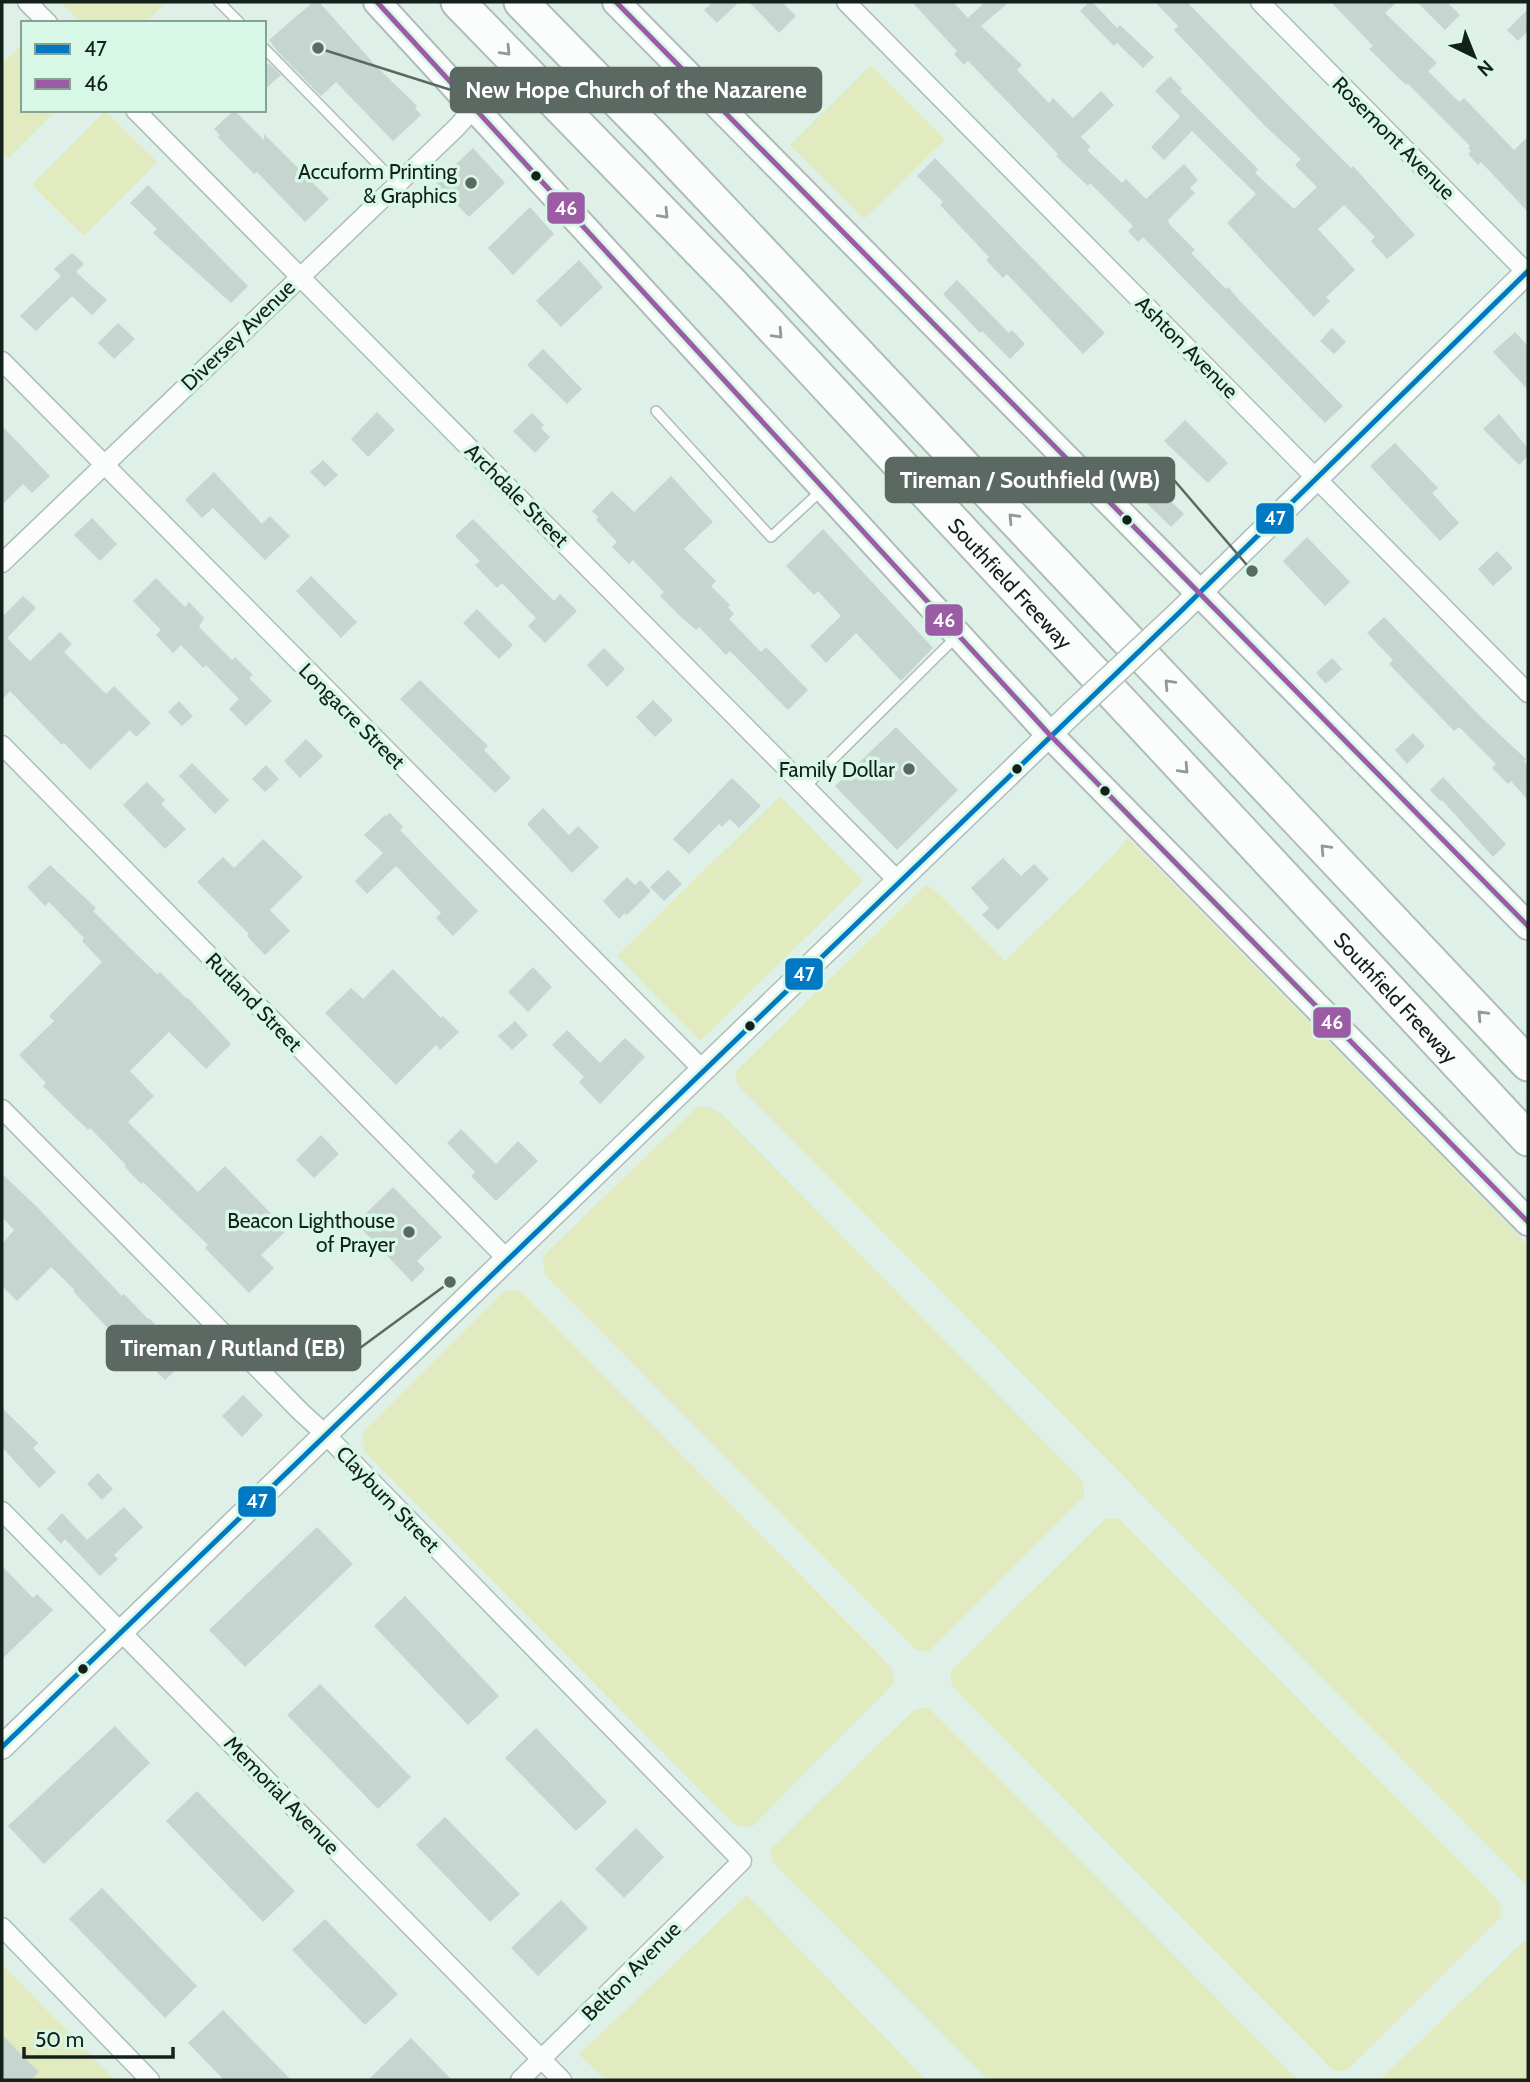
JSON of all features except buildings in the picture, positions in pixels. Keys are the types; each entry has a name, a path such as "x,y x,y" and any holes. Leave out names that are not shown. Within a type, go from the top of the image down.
{"highway":[{"name":"Southfield Freeway","path":"458,2 732,284 1528,1139"},
{"path":"521,2 657,141 1523,1058"},
{"path":"1476,1085 1528,1166"}],"main road":[{"path":"377,2 1049,735 1528,1222"},
{"path":"617,2 1528,926"}],"street":[{"path":"27,2 46,21"},
{"name":"Ashton Avenue","path":"846,2 1528,693"},
{"name":"Rosemont Avenue","path":"1260,2 1528,273"},
{"name":"Diversey Avenue","path":"2,563 475,107"},
{"name":"Archdale Street","path":"137,112 898,881"},
{"path":"2,1746 1049,735 1179,613 1198,591 1528,273"},
{"name":"Longacre Street","path":"2,361 703,1070"},
{"name":"Rutland Street","path":"2,745 507,1259"},
{"name":"Clayburn Street","path":"2,1109 326,1435 742,1861"},
{"name":"Memorial Avenue","path":"2,1511 562,2080"},
{"name":"Belton Avenue","path":"520,2080 742,1861"},
{"path":"2,1927 150,2080"}],"lane":[{"path":"219,2 238,21"},
{"path":"266,50 397,184"},
{"path":"656,411 771,537 823,489"},
{"path":"805,787 957,636"}],"green space":[{"path":"61,2 167,2 147,21 79,21"},
{"path":"21,46 21,112 55,112 8,159 2,152 2,64"},
{"path":"871,65 945,139 864,219 790,145"},
{"path":"104,112 157,162 84,236 32,185"},
{"path":"780,796 863,881 700,1041 617,956"},
{"path":"1128,838 1528,1245 1528,1887 737,1084 736,1071 926,885 935,890 1005,961 1112,857"},
{"path":"697,1107 709,1107 721,1113 1083,1481 1084,1496 929,1651 916,1650 545,1275 543,1256"},
{"path":"519,1290 892,1668 894,1683 752,1827 736,1826 364,1451 363,1432 504,1291"},
{"path":"1106,1518 1119,1519 1500,1902 1501,1917 1346,2071 1334,2071 952,1686 950,1672"},
{"path":"928,1707 1298,2080 988,2080 773,1863 770,1849 914,1710"},
{"path":"747,1895 926,2080 605,2080 579,2054"},
{"path":"1523,1942 1528,1942 1528,2080 1380,2080"},
{"path":"2,1964 115,2080 2,2080"}],"transit line":[{"name":"46","path":"377,2 1050,735 1528,1222"},
{"name":"46","path":"616,2 1528,926"},
{"name":"47","path":"2,1747 1179,613 1528,271"}],"place":[{"name":"New Hope Church of the Nazarene","path":"318,48"},
{"name":"Accuform Printing & Graphics","path":"471,183"},
{"name":"Tireman / Southfield (WB)","path":"1252,571"},
{"name":"Family Dollar","path":"909,769"},
{"name":"Beacon Lighthouse of Prayer","path":"409,1232"},
{"name":"Tireman / Rutland (EB)","path":"450,1282"}]}
